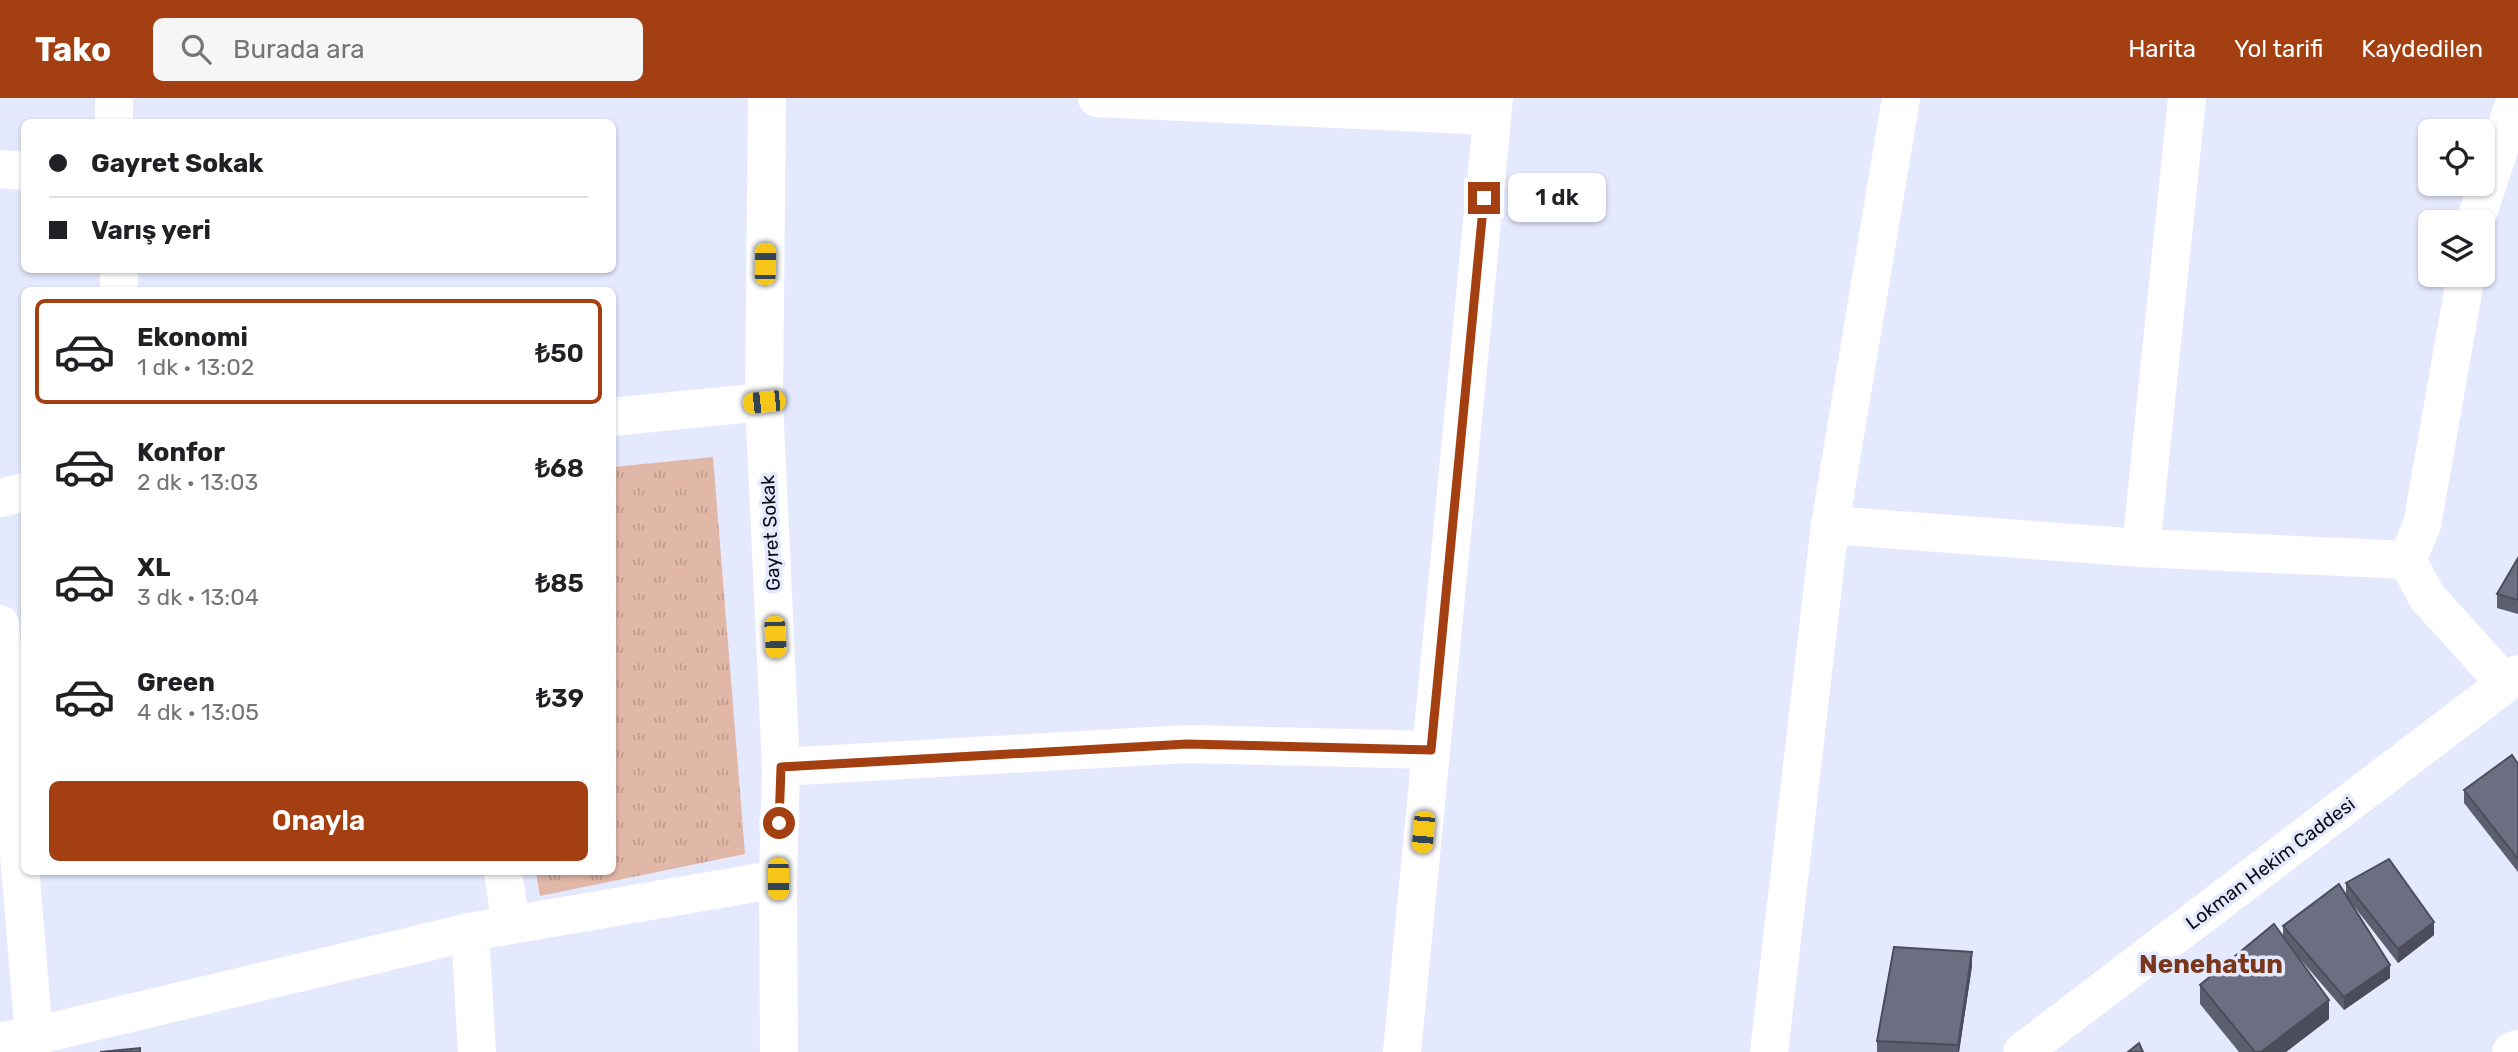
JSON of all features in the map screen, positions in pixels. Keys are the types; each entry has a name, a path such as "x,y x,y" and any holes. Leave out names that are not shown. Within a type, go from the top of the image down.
{"street":[{"path":"114,98 114,119"},
{"name":"Gayret Sokak","path":"767,98 764,402 781,767 778,879 779,1052"},
{"path":"1097,98 1493,107 1402,1052"},
{"path":"1769,1052 1830,525 1901,98"},
{"path":"2141,548 2187,98"},
{"path":"2479,210 2516,98"},
{"path":"0,169 21,171"},
{"path":"2407,560 2422,525 2464,287"},
{"path":"616,417 764,402"},
{"path":"0,498 21,493"},
{"path":"1830,525 2141,548 2407,560"},
{"path":"2407,560 2427,597 2512,678"},
{"path":"0,624 17,1039 470,932 778,879"},
{"name":"Lokman Hekim Caddesi","path":"2022,1052 2512,678"},
{"path":"781,767 1187,744 1431,750"},
{"path":"503,875 511,925"},
{"path":"470,932 477,1052"},
{"path":"2511,1052 2518,1049"}],"green space":[{"path":"713,457 745,854 540,896 536,875 616,875 616,467"}],"building":[{"path":"2518,558 2518,600 2497,594"},
{"path":"2512,755 2518,764 2518,859 2464,790"},
{"path":"2389,859 2434,922 2398,949 2346,883"},
{"path":"2339,884 2390,965 2344,997 2283,926"},
{"path":"2274,924 2329,1000 2261,1052 2255,1052 2200,985"},
{"path":"1894,947 1972,952 1958,1045 1877,1041"},
{"path":"2139,1043 2143,1052 2128,1052"},
{"path":"140,1048 140,1052 100,1052"}],"district":[{"name":"Nenehatun","path":"2211,964"}],"route":[{"path":"779,823 781,767 1187,744 1431,750 1484,198"}]}
